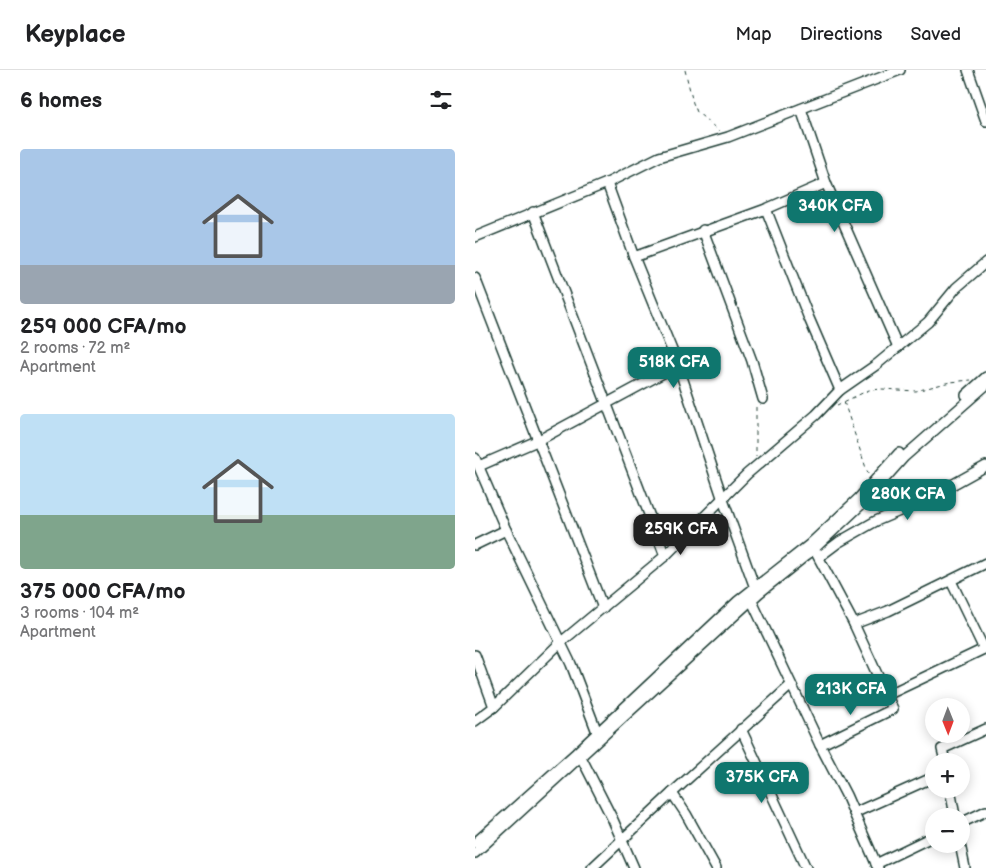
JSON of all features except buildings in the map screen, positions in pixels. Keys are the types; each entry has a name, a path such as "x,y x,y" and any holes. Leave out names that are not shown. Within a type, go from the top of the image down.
{"street":[{"path":"475,236 607,184 667,154 728,137 900,70"},
{"path":"968,70 986,120"},
{"path":"801,109 826,183 898,347"},
{"path":"634,257 703,230 766,209 826,183"},
{"path":"607,184 634,257 678,365 752,594 791,685 877,866 925,841"},
{"path":"766,209 840,390"},
{"path":"533,212 665,556"},
{"path":"703,230 752,361 763,399"},
{"path":"475,721 494,707 560,643 665,556 722,498 816,415 840,390 876,365 928,322 956,288 986,262"},
{"path":"475,278 603,608"},
{"path":"597,732 571,664 506,530 477,462 539,440 678,365"},
{"path":"476,839 809,545 900,453 984,381"},
{"path":"817,553 904,457 984,381"},
{"path":"475,853 581,757 752,594 817,553 877,521 923,501 986,466"},
{"path":"475,545 506,530"},
{"path":"817,553 893,709 820,745"},
{"path":"853,624 888,611 986,563"},
{"path":"887,695 985,648 951,581"},
{"path":"475,656 494,707"},
{"path":"592,868 671,793 791,685"},
{"path":"741,729 806,868"},
{"path":"943,753 942,749 986,729"},
{"path":"581,757 634,868"},
{"path":"853,813 925,781"},
{"path":"671,793 686,814 716,868"},
{"path":"970,819 986,811"},
{"path":"962,853 965,868"}],"path":[{"path":"685,70 697,112 728,137"},
{"path":"844,401 875,389 916,391 950,382 984,381"},
{"path":"840,390 871,484"},
{"path":"756,406 756,467"}]}
